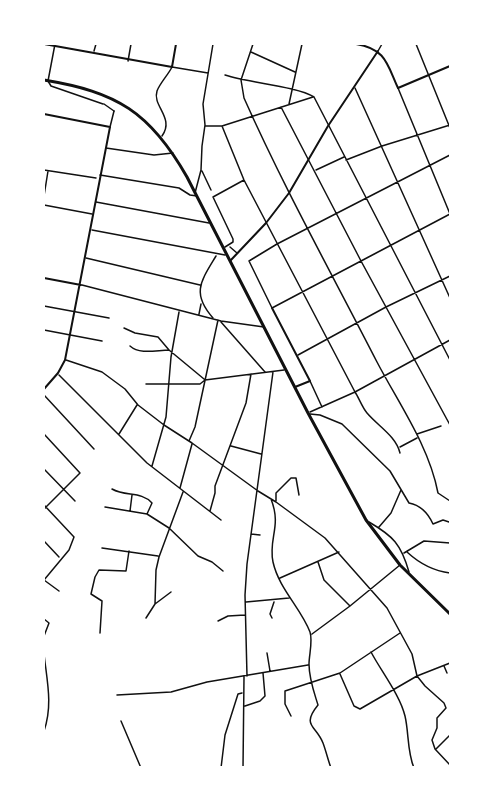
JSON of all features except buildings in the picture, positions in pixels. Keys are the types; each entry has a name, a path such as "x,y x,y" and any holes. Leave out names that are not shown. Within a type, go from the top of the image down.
{"main road":[{"path":"46,81 111,97 124,104 161,137 173,153 196,195 366,520 400,565 450,614"}],"street":[{"path":"44,44 208,74"},
{"path":"94,54 96,44"},
{"path":"128,60 131,44"},
{"path":"161,137 166,130 165,120 157,100 157,91 172,67 176,44"},
{"path":"100,175 179,188 190,195 196,195 205,125 202,104 213,44"},
{"path":"253,44 241,80 243,98 306,229 417,436 435,479 438,493 450,501"},
{"path":"289,105 302,44"},
{"path":"272,308 450,215 383,55 365,45 356,44"},
{"path":"230,261 266,223 289,193 310,161 328,126 382,44"},
{"path":"346,160 382,146 450,126 416,44"},
{"path":"44,389 59,372 65,360 114,111 103,104 55,89 46,81 55,45"},
{"path":"251,52 296,73"},
{"path":"398,88 450,66"},
{"path":"225,75 314,97 450,360"},
{"path":"354,86 399,181 450,298"},
{"path":"205,125 222,126 314,97"},
{"path":"281,107 450,425"},
{"path":"44,114 110,127"},
{"path":"222,126 244,180 355,392 366,412 399,447 400,453"},
{"path":"106,148 154,155 173,153"},
{"path":"322,407 249,261 277,244 450,155"},
{"path":"315,171 345,157"},
{"path":"44,170 96,178"},
{"path":"44,196 48,170"},
{"path":"201,170 211,189"},
{"path":"223,248 233,243 233,239 213,197 244,180"},
{"path":"95,202 210,223"},
{"path":"44,205 93,214"},
{"path":"91,230 226,255"},
{"path":"229,246 237,253"},
{"path":"199,315 200,285 217,255"},
{"path":"86,258 200,285"},
{"path":"298,355 386,307 450,276"},
{"path":"44,278 81,285 219,320 264,327"},
{"path":"201,304 213,318"},
{"path":"44,306 108,318"},
{"path":"152,466 168,406 179,311"},
{"path":"219,320 266,373"},
{"path":"189,441 195,427 219,320"},
{"path":"124,328 135,333 158,337 169,350 205,380"},
{"path":"44,330 102,341"},
{"path":"309,414 416,360 450,340"},
{"path":"130,346 132,349 141,351 169,350"},
{"path":"65,360 102,372 125,389 138,405 164,425 271,498 339,552 391,613 412,654 417,676 446,706 437,718 437,728 432,740 435,749 450,765"},
{"path":"146,384 200,384 205,380 286,370"},
{"path":"59,372 152,466 221,520"},
{"path":"243,768 243,692 246,676 245,602 251,533 273,372"},
{"path":"209,512 222,465 246,403 251,374"},
{"path":"295,387 310,381"},
{"path":"44,395 94,449"},
{"path":"119,434 138,405"},
{"path":"309,414 320,415 342,424 390,471 409,503 418,505 433,524 443,520 449,522"},
{"path":"399,447 441,426"},
{"path":"44,434 80,473 44,507 74,537 69,550 44,580 59,591"},
{"path":"180,489 192,443"},
{"path":"230,446 262,454"},
{"path":"44,469 75,501"},
{"path":"267,496 276,493 293,478 296,478 299,495"},
{"path":"112,489 139,494 151,501 147,514"},
{"path":"378,527 391,513 401,490"},
{"path":"155,604 156,570 159,557 183,491"},
{"path":"276,493 276,502"},
{"path":"130,512 133,494"},
{"path":"271,498 276,514 273,561 289,598 311,634 310,682 318,705 310,715 310,722 323,741 331,768"},
{"path":"105,507 147,514 169,528 198,556 212,562 223,571"},
{"path":"366,520 389,534 405,553 415,560 450,573"},
{"path":"251,533 260,535"},
{"path":"44,541 61,559"},
{"path":"405,553 424,541 450,543"},
{"path":"102,548 159,557"},
{"path":"100,633 102,600 91,594 95,578 99,570 126,571 129,551"},
{"path":"279,578 339,552"},
{"path":"405,553 410,575"},
{"path":"317,561 324,580 351,606"},
{"path":"311,634 351,606 400,565"},
{"path":"146,618 155,604 171,592"},
{"path":"245,602 289,598"},
{"path":"272,618 270,614 274,601"},
{"path":"218,621 228,616 245,615"},
{"path":"44,619 49,623 44,636"},
{"path":"291,716 285,704 285,692 340,673 401,633"},
{"path":"371,652 405,715 410,758 414,768"},
{"path":"267,653 270,672"},
{"path":"44,654 49,713 44,731"},
{"path":"340,673 356,709 360,709 417,676 450,663"},
{"path":"117,695 171,692 207,682 309,665"},
{"path":"444,665 447,673"},
{"path":"244,707 265,696 263,673"},
{"path":"221,768 225,735 238,694 243,692"},
{"path":"121,721 141,768"},
{"path":"435,749 450,735"}]}
